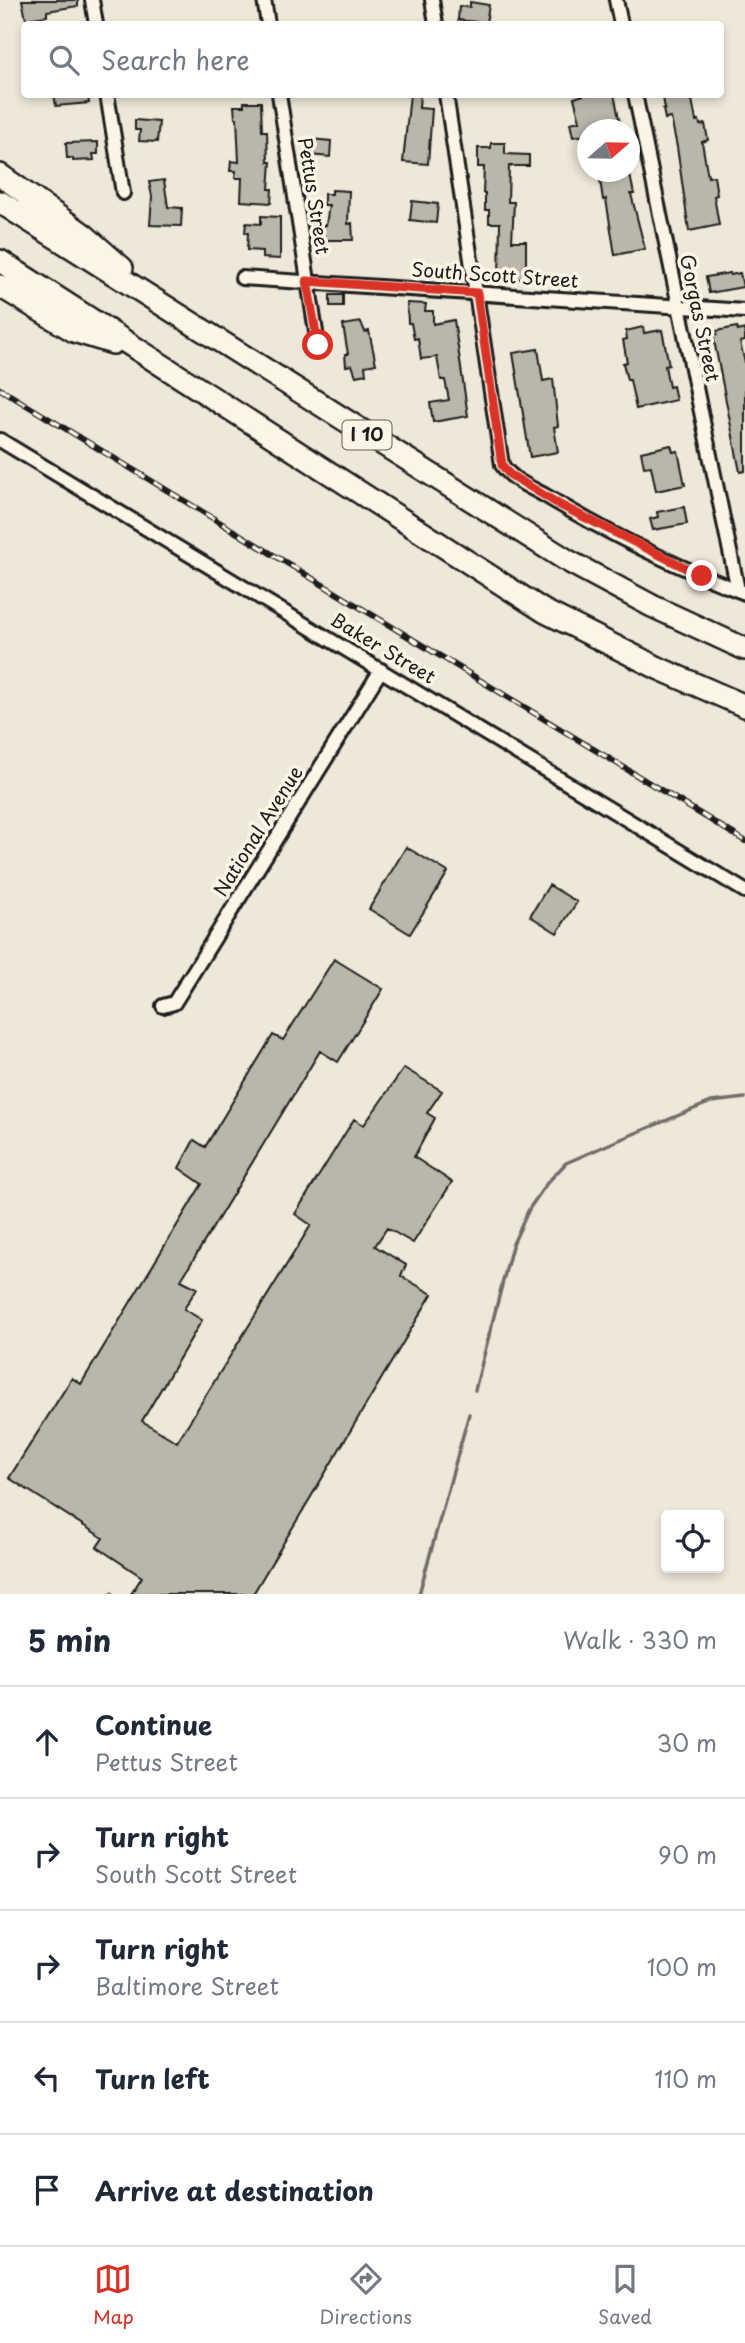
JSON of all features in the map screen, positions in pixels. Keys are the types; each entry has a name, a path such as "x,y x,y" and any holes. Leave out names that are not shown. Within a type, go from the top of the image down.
{"highway":[{"path":"0,175 83,234 168,310"},
{"name":"I 10","path":"0,202 568,561 652,606 745,649"},
{"name":"I 10","path":"0,261 544,611 660,669 745,706"},
{"path":"0,286 74,331 139,351"}],"street":[{"path":"92,0 96,21"},
{"path":"264,0 268,21"},
{"path":"432,0 436,21"},
{"path":"617,0 620,21"},
{"path":"108,98 123,193"},
{"name":"Pettus Street","path":"280,98 318,345"},
{"path":"447,98 502,465 509,474 560,505 651,552 741,591"},
{"name":"Gorgas Street","path":"636,98 678,306 741,591"},
{"name":"South Scott Street","path":"242,278 745,311"},
{"name":"Baker Street","path":"0,440 745,891"},
{"name":"National Avenue","path":"163,1006 174,1003 381,670"}],"building":[{"path":"22,0 78,0 78,6 47,11 47,16 26,19"},
{"path":"470,2 489,5 486,21 458,20 459,6 470,7"},
{"path":"55,98 88,98 89,103 56,106"},
{"path":"410,98 420,98 419,108 432,109 428,164 403,162"},
{"path":"574,98 615,98 619,119 579,119"},
{"path":"663,98 692,98 696,121 699,120 700,125 705,124 708,140 702,142 708,177 714,176 719,225 689,231 677,147 671,118 665,119"},
{"path":"244,102 261,102 262,131 267,131 268,162 271,162 271,203 241,201 242,178 235,178 236,171 230,171 231,161 239,162 234,106 244,106"},
{"path":"135,120 159,122 157,142 139,141 140,130 135,130"},
{"path":"577,122 577,136 573,137 570,123"},
{"path":"310,139 331,141 330,157 309,155"},
{"path":"98,142 98,154 93,154 94,160 73,161 73,158 67,158 66,143"},
{"path":"491,143 505,143 505,154 529,155 529,166 509,166 508,202 514,202 512,241 526,241 526,279 499,279 500,223 489,223 489,210 485,210 483,193 484,167 478,167 478,148 491,148"},
{"path":"164,180 168,207 182,208 181,226 150,225 152,196 149,182"},
{"path":"600,182 631,182 634,194 631,194 645,249 615,255 606,199 603,200"},
{"path":"332,190 349,191 348,224 352,223 353,240 324,240 323,225 326,225 329,205 324,205 324,194 332,194"},
{"path":"412,201 438,204 436,223 410,220"},
{"path":"261,216 280,217 280,259 262,258 262,251 247,250 246,223 261,224"},
{"path":"740,273 743,287 709,293 706,277"},
{"path":"330,295 343,295 343,306 330,306"},
{"path":"407,303 426,304 425,311 433,311 433,324 454,320 468,416 433,422 430,403 449,400 445,380 441,380 437,357 421,359 418,338 414,339 411,323 408,323"},
{"path":"361,322 365,332 369,331 376,364 365,366 366,374 356,376 352,365 346,366 345,354 348,354 343,325"},
{"path":"643,327 644,333 662,330 669,365 665,366 669,387 673,386 676,400 636,409 630,380 627,380 623,363 627,362 623,340 627,339 626,331"},
{"path":"737,327 738,331 745,329 745,341 740,342 745,363 745,471 740,472 713,335 717,334 716,331"},
{"path":"538,349 543,381 553,379 558,426 554,427 558,452 530,457 513,353"},
{"path":"671,445 673,452 678,451 685,485 656,491 651,466 644,467 641,452"},
{"path":"684,507 687,524 653,530 650,519 658,517 657,512"},
{"path":"406,847 448,872 410,934 369,909"},
{"path":"549,885 577,902 557,933 530,916"},
{"path":"334,959 383,989 338,1062 320,1051 181,1280 197,1288 184,1309 202,1320 142,1421 177,1442 311,1225 295,1214 354,1119 364,1125 404,1068 442,1091 427,1113 435,1118 414,1157 452,1182 413,1243 387,1228 375,1246 406,1265 401,1276 432,1294 253,1594 131,1594 142,1577 97,1547 103,1538 9,1478 72,1378 81,1384 202,1184 179,1168 194,1140 205,1147 273,1035 283,1040"}],"waterway":[{"path":"475,1390 512,1246 529,1209 547,1183 566,1163 614,1142 711,1102 745,1098"},
{"path":"419,1594 469,1414"}],"railway":[{"path":"0,389 745,841"}],"route":[{"path":"318,345 307,281 477,293 502,465 509,474 560,505 702,576"}]}
